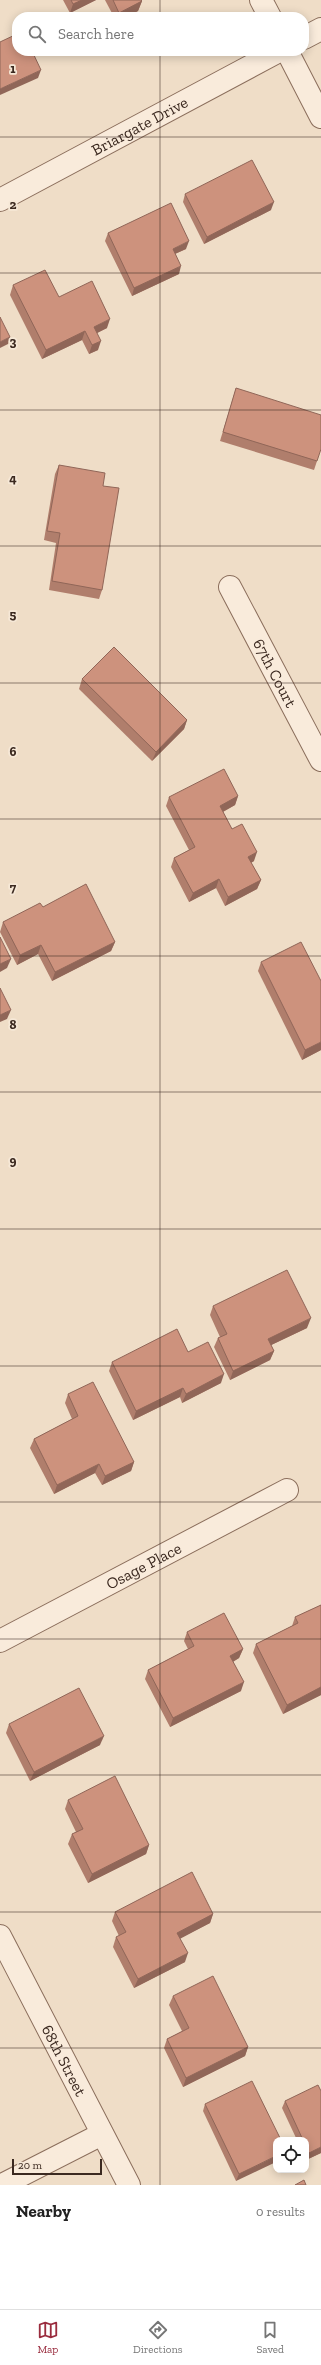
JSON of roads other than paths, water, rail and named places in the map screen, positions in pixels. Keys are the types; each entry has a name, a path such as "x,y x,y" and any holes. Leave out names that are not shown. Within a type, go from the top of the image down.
{"street":[{"path":"261,0 267,12"},
{"path":"309,35 321,29"},
{"name":"Briargate Drive","path":"0,200 270,56"},
{"path":"290,56 321,117"},
{"name":"67th Court","path":"230,586 321,760"},
{"name":"Osage Place","path":"0,1640 287,1490"},
{"name":"68th Street","path":"0,1936 129,2185"},
{"path":"2,2185 102,2134"}]}
